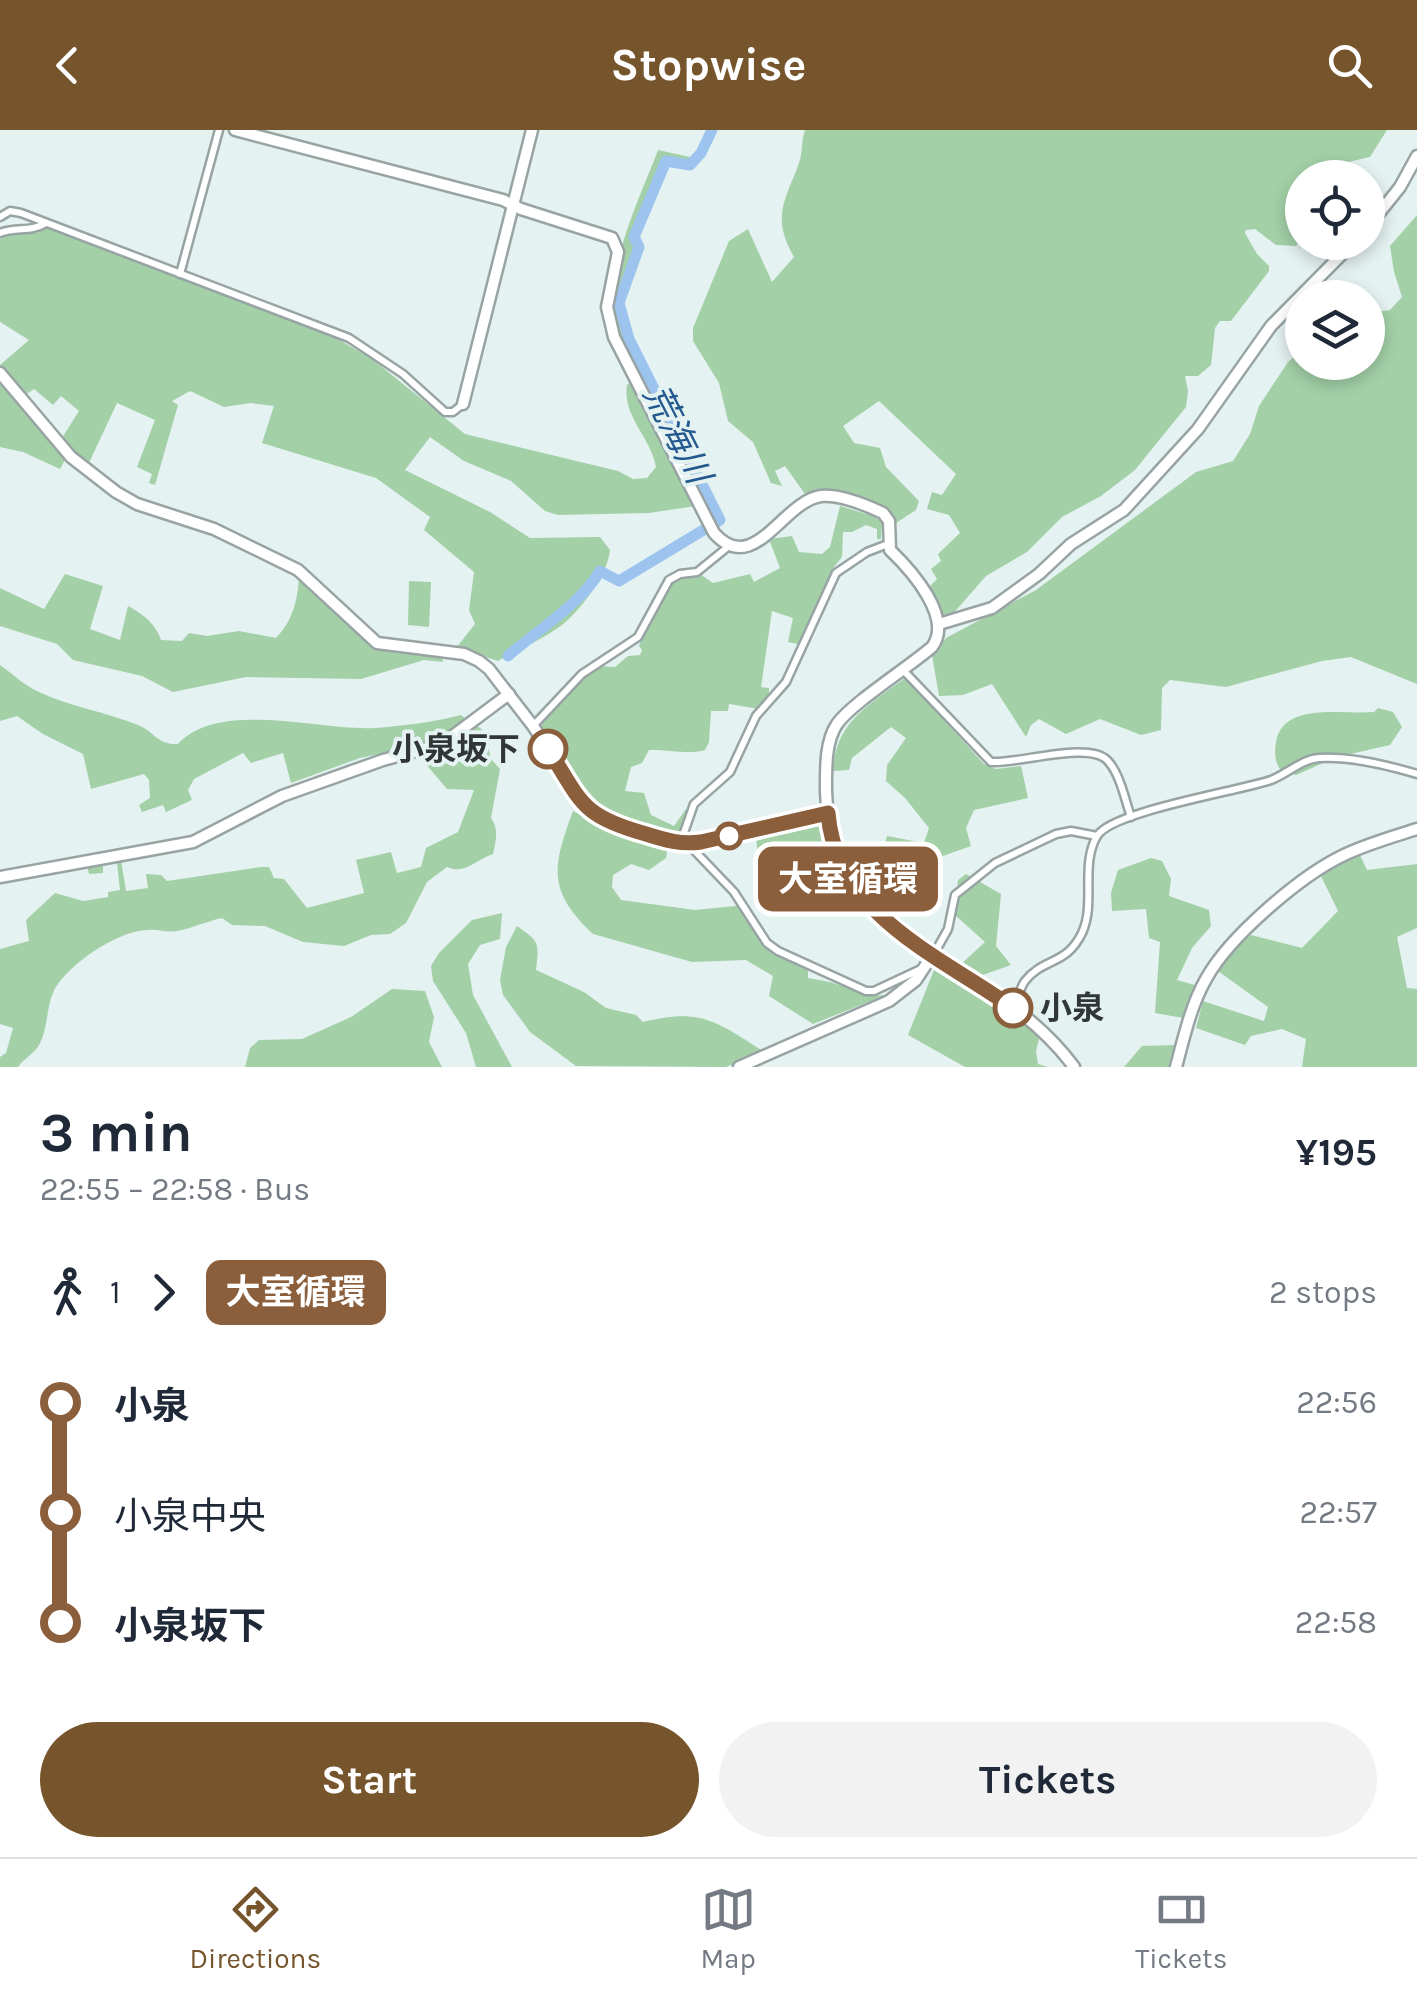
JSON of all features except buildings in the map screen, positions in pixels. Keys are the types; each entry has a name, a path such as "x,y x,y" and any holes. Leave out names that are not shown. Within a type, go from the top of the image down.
{"street":[{"path":"180,274 219,130"},
{"path":"236,130 513,204 608,235 618,252 608,296 614,338 714,533 729,546"},
{"path":"0,216 21,213 47,222 348,338 403,374 445,412 454,412 463,404 532,130"},
{"path":"1385,206 1417,156"},
{"path":"0,233 34,230 47,222"},
{"path":"939,624 992,608 1039,574 1071,544 1124,510 1198,430 1271,326 1336,260"},
{"path":"0,373 71,458 116,492 137,504 214,529 298,570 377,643 464,654 479,660 533,726 592,814 616,826 685,844 828,813"},
{"path":"533,726 582,674 638,637 669,580 698,572 729,546 747,546 772,531 796,507 822,496 883,512 889,522 888,544 920,584 939,624 937,640 904,671 844,716 835,728 827,772 828,813 840,862 854,890 877,915 1013,1008 1059,1046 1074,1067"},
{"path":"685,844 694,804 730,772 756,716 786,682 836,573 867,552 888,544"},
{"path":"904,671 992,762 1079,753 1096,753 1105,758 1131,817"},
{"path":"0,877 193,842 282,796 383,760 442,744 509,694"},
{"path":"1013,1008 1026,980 1071,952 1083,931 1089,904 1089,866 1097,836 1112,824 1272,780 1318,758 1365,762 1417,774"},
{"path":"1176,1067 1195,1000 1229,944 1331,862 1417,829"},
{"path":"739,1067 901,993 924,970 948,929 955,894 995,863 1056,834 1070,831 1097,836"},
{"path":"685,844 746,908 766,944 778,951 866,991 924,970"}],"green space":[{"path":"805,130 1387,130 1370,157 1285,160 1285,245 1276,245 1255,229 1246,230 1269,271 1231,321 1220,321 1215,328 1211,365 1198,376 1185,376 1186,407 1135,470 1101,496 1062,517 1027,552 986,576 951,616 943,617 927,589 937,579 931,569 941,561 938,554 960,533 949,515 927,509 932,492 942,495 956,474 879,401 843,426 854,443 880,448 886,467 919,501 916,510 893,525 891,516 823,492 805,494 785,466 775,471 782,486 771,483 753,442 728,421 719,383 693,341 693,328 729,241 748,229 772,282 794,257 782,220 785,199 800,159"},
{"path":"658,150 690,157 688,162 664,159 632,237 636,247 618,303 627,340 699,474 717,519 714,522 620,340 615,316 614,292 623,243"},
{"path":"1417,215 1417,684 1351,657 1226,687 1170,680 1162,688 1161,730 1141,735 1100,719 1066,734 1039,719 1026,737 992,684 963,695 939,696 932,655 946,638 1036,590 1196,472 1233,461 1250,434 1259,406 1285,367 1285,380 1385,380 1385,311 1402,297 1390,246"},
{"path":"47,225 336,338 372,359 465,434 618,471 633,479 647,478 656,467 629,407 627,385 633,380 696,506 649,513 558,515 545,511 511,481 464,461 430,437 405,470 490,512 530,538 600,537 610,550 592,591 555,630 498,661 456,648 475,624 469,610 474,572 424,530 430,517 376,478 262,443 274,406 251,403 224,407 190,391 172,401 178,405 155,485 149,483 152,474 137,467 155,420 117,403 88,465 62,438 79,411 61,396 53,405 34,389 25,395 0,365 29,340 0,322 0,239 11,232 38,233"},
{"path":"0,380 66,458 60,469 23,452 0,447"},
{"path":"840,506 882,522 881,539 877,539 877,529 866,525 843,532 842,557 798,644 788,642 793,618 772,611 761,687 769,688 769,698 759,709 729,704 728,711 711,711 705,750 649,750 642,763 631,767 625,791 644,793 651,815 674,826 686,809 689,811 681,834 674,837 614,818 593,805 541,726 596,666 615,667 628,656 640,655 646,626 674,579 700,574 713,583 750,574 754,582 780,568 769,539 792,536 799,552 822,554 830,547"},
{"path":"65,574 103,586 90,629 120,640 128,606 148,620 161,640 182,641 189,633 207,636 239,631 276,638 293,610 299,578 366,642 387,650 442,656 443,662 424,660 361,679 246,677 173,692 142,676 73,660 57,644 0,626 0,588 44,609"},
{"path":"409,581 431,582 429,627 408,625"},
{"path":"0,665 39,692 138,725 171,744 218,723 244,720 375,728 461,715 467,720 430,743 360,758 291,783 283,753 251,763 243,753 194,779 188,790 192,800 166,812 163,805 142,812 139,805 150,798 149,780 144,774 91,789 83,754 17,716 0,721"},
{"path":"905,678 984,764 996,769 1021,766 1028,798 974,810 966,828 971,846 940,857 885,844 887,836 924,843 929,828 886,781 887,765 906,738 891,727 852,758 849,770 833,771 835,754 847,727 867,706"},
{"path":"1378,708 1393,712 1402,727 1390,745 1337,757 1296,775 1280,769 1276,742 1290,720 1316,713 1374,712"},
{"path":"476,725 484,731 491,759 500,769 491,818 496,831 493,854 465,868 447,867 427,882 406,923 390,934 371,935 344,946 303,942 265,926 232,925 222,918 177,931 147,930 121,936 80,961 59,983 37,1048 18,1067 0,1067 0,1057 6,1053 13,1028 0,1024 0,949 29,941 26,920 55,893 83,901 108,897 108,892 120,890 117,863 103,865 103,873 89,874 87,865 121,860 126,891 148,888 146,874 161,875 167,881 269,867 274,878 284,879 307,908 364,893 356,860 391,852 397,873 421,867 426,848 458,832 474,790 447,789 419,756 450,745"},
{"path":"573,811 604,827 668,845 666,858 649,870 631,864 613,875 612,887 621,900 695,910 745,905 772,943 808,964 808,978 872,996 886,995 813,1024 769,996 773,976 746,960 692,962 593,934 567,904 558,877 561,847"},
{"path":"824,822 836,866 852,896 832,908 814,860 789,862 758,857 756,836"},
{"path":"1360,855 1367,870 1417,864 1417,928 1397,937 1407,988 1417,989 1417,1067 1302,1067 1306,1039 1282,1029 1251,1036 1245,1045 1196,1028 1203,1001 1264,1021 1268,1007 1218,971 1232,949 1251,935 1302,948 1338,911 1320,874"},
{"path":"1151,858 1162,861 1171,879 1169,896 1209,910 1211,926 1192,948 1177,980 1195,985 1183,1018 1155,1013 1160,942 1149,938 1146,909 1112,911 1111,893 1118,870"},
{"path":"966,874 1001,894 996,946 1011,965 977,977 960,965 985,942 955,915 958,880"},
{"path":"502,913 500,939 480,945 468,964 473,995 512,1067 476,1067 466,1033 433,981 431,966 472,920"},
{"path":"517,926 536,944 536,970 584,992 606,1008 636,1015 643,1022 679,1016 707,1020 763,1051 726,1067 576,1066 530,1032 503,995 500,980 506,947"},
{"path":"934,970 962,977 1040,1035 1038,1064 1048,1067 965,1067 908,1035"},
{"path":"392,989 425,991 434,1017 429,1042 442,1067 245,1067 250,1048 259,1040 302,1039 351,1017"},
{"path":"1175,1045 1181,1054 1181,1067 1124,1067 1142,1046"}],"waterway":[{"name":"荒海川","path":"508,656 570,606 600,571 619,581 720,520 629,339 619,303 639,247 634,237 666,161 690,165 712,130"}],"bus line":[{"name":"大室循環","path":"548,749 592,814 616,826 680,844 828,813 849,882 877,915 1013,1008"}],"place":[{"name":"小泉坂下","path":"548,749"},
{"name":"小泉","path":"1013,1008"}]}
